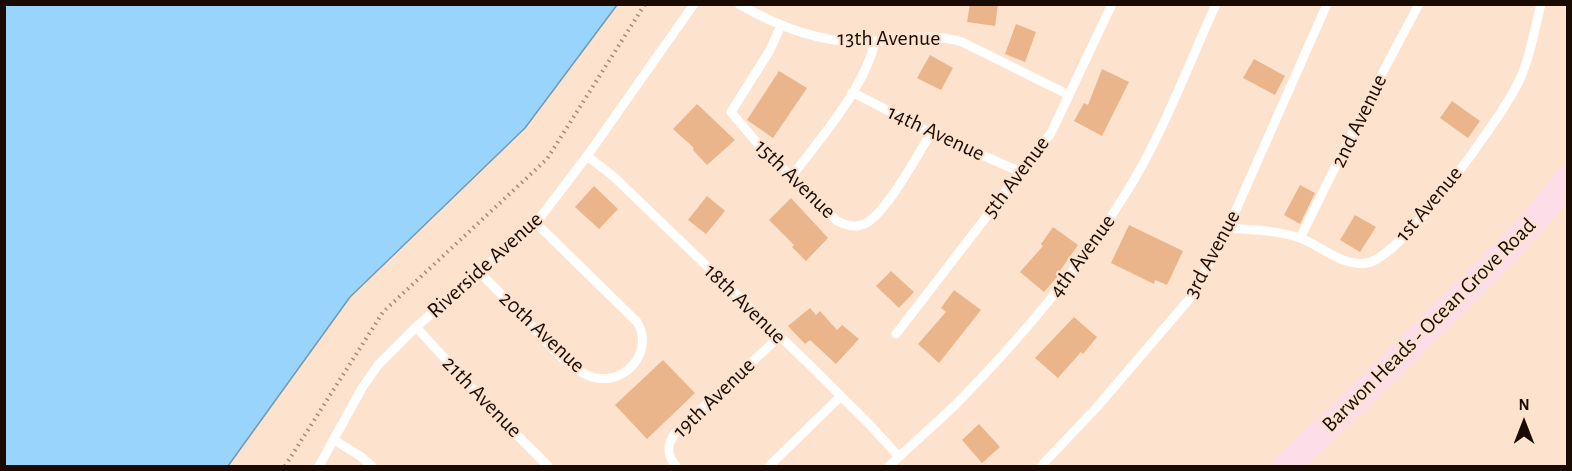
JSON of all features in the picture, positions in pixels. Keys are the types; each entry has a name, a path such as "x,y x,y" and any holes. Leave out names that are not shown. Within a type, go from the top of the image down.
{"main road":[{"name":"Barwon Heads - Ocean Grove Road","path":"1286,466 1359,399 1462,295 1543,211 1568,179"}],"lane":[{"name":"Riverside Avenue","path":"319,466 362,388 378,365 416,327 536,223 587,156 694,4"},
{"name":"13th Avenue","path":"738,4 781,26 845,41 875,41 915,36 949,38 962,42 1070,95"},
{"name":"5th Avenue","path":"896,334 1051,132 1112,4"},
{"name":"4th Avenue","path":"889,466 922,437 1001,357 1049,302 1091,245 1127,192 1162,124 1216,4"},
{"name":"3rd Avenue","path":"1041,466 1097,407 1191,297 1228,228 1327,4"},
{"name":"2nd Avenue","path":"1300,238 1419,4"},
{"name":"1st Avenue","path":"1228,228 1273,232 1300,238 1327,253 1355,263 1368,263 1378,259 1396,245 1433,205 1509,98 1525,64 1541,4"},
{"name":"15th Avenue","path":"781,26 770,50 730,112 758,144 837,221 848,226 866,224 876,216 899,185 931,133"},
{"path":"792,176 852,92 868,63 875,41"},
{"name":"14th Avenue","path":"852,92 931,133 1021,172"},
{"name":"18th Avenue","path":"587,156 613,176 871,426 899,457"},
{"name":"20th Avenue","path":"480,273 578,371 593,378 607,379 616,378 628,371 636,363 641,352 642,330 637,322 536,223"},
{"name":"21th Avenue","path":"416,327 490,408 548,466"},
{"name":"19th Avenue","path":"676,466 668,453 669,443 675,432 779,337"},
{"path":"769,466 840,397"},
{"path":"334,440 372,466"}],"path":[{"path":"285,466 383,312 547,159 645,4"}],"water":[{"path":"4,5 617,5 525,128 350,297 228,466 5,466"}],"building":[{"path":"970,4 998,4 995,26 967,22"},
{"path":"1016,24 1036,32 1025,62 1005,54"},
{"path":"930,55 953,68 941,90 917,78"},
{"path":"1254,59 1285,76 1275,95 1243,78"},
{"path":"1102,69 1129,82 1102,136 1074,121 1084,103 1088,105"},
{"path":"779,71 807,88 773,138 747,120"},
{"path":"1452,101 1480,121 1468,138 1440,118"},
{"path":"697,104 735,140 707,165 693,150 694,148 673,129"},
{"path":"1300,185 1315,193 1300,224 1284,215"},
{"path":"594,186 618,209 599,229 575,207"},
{"path":"707,196 725,211 706,234 688,220"},
{"path":"791,198 828,238 806,261 792,247 794,245 769,220"},
{"path":"1355,215 1376,227 1360,252 1340,240"},
{"path":"1129,225 1183,251 1167,285 1155,280 1154,284 1111,263"},
{"path":"1053,227 1078,245 1058,276 1044,292 1020,272 1043,246 1041,244"},
{"path":"891,271 914,292 899,308 876,286"},
{"path":"954,290 981,310 939,363 918,344 946,312 941,308"},
{"path":"810,308 816,315 820,311 837,330 842,325 859,339 836,364 810,340 805,344 788,326"},
{"path":"1074,317 1097,337 1058,378 1035,358"},
{"path":"663,360 695,393 647,439 615,405"},
{"path":"979,424 1000,447 982,463 962,440"}]}
